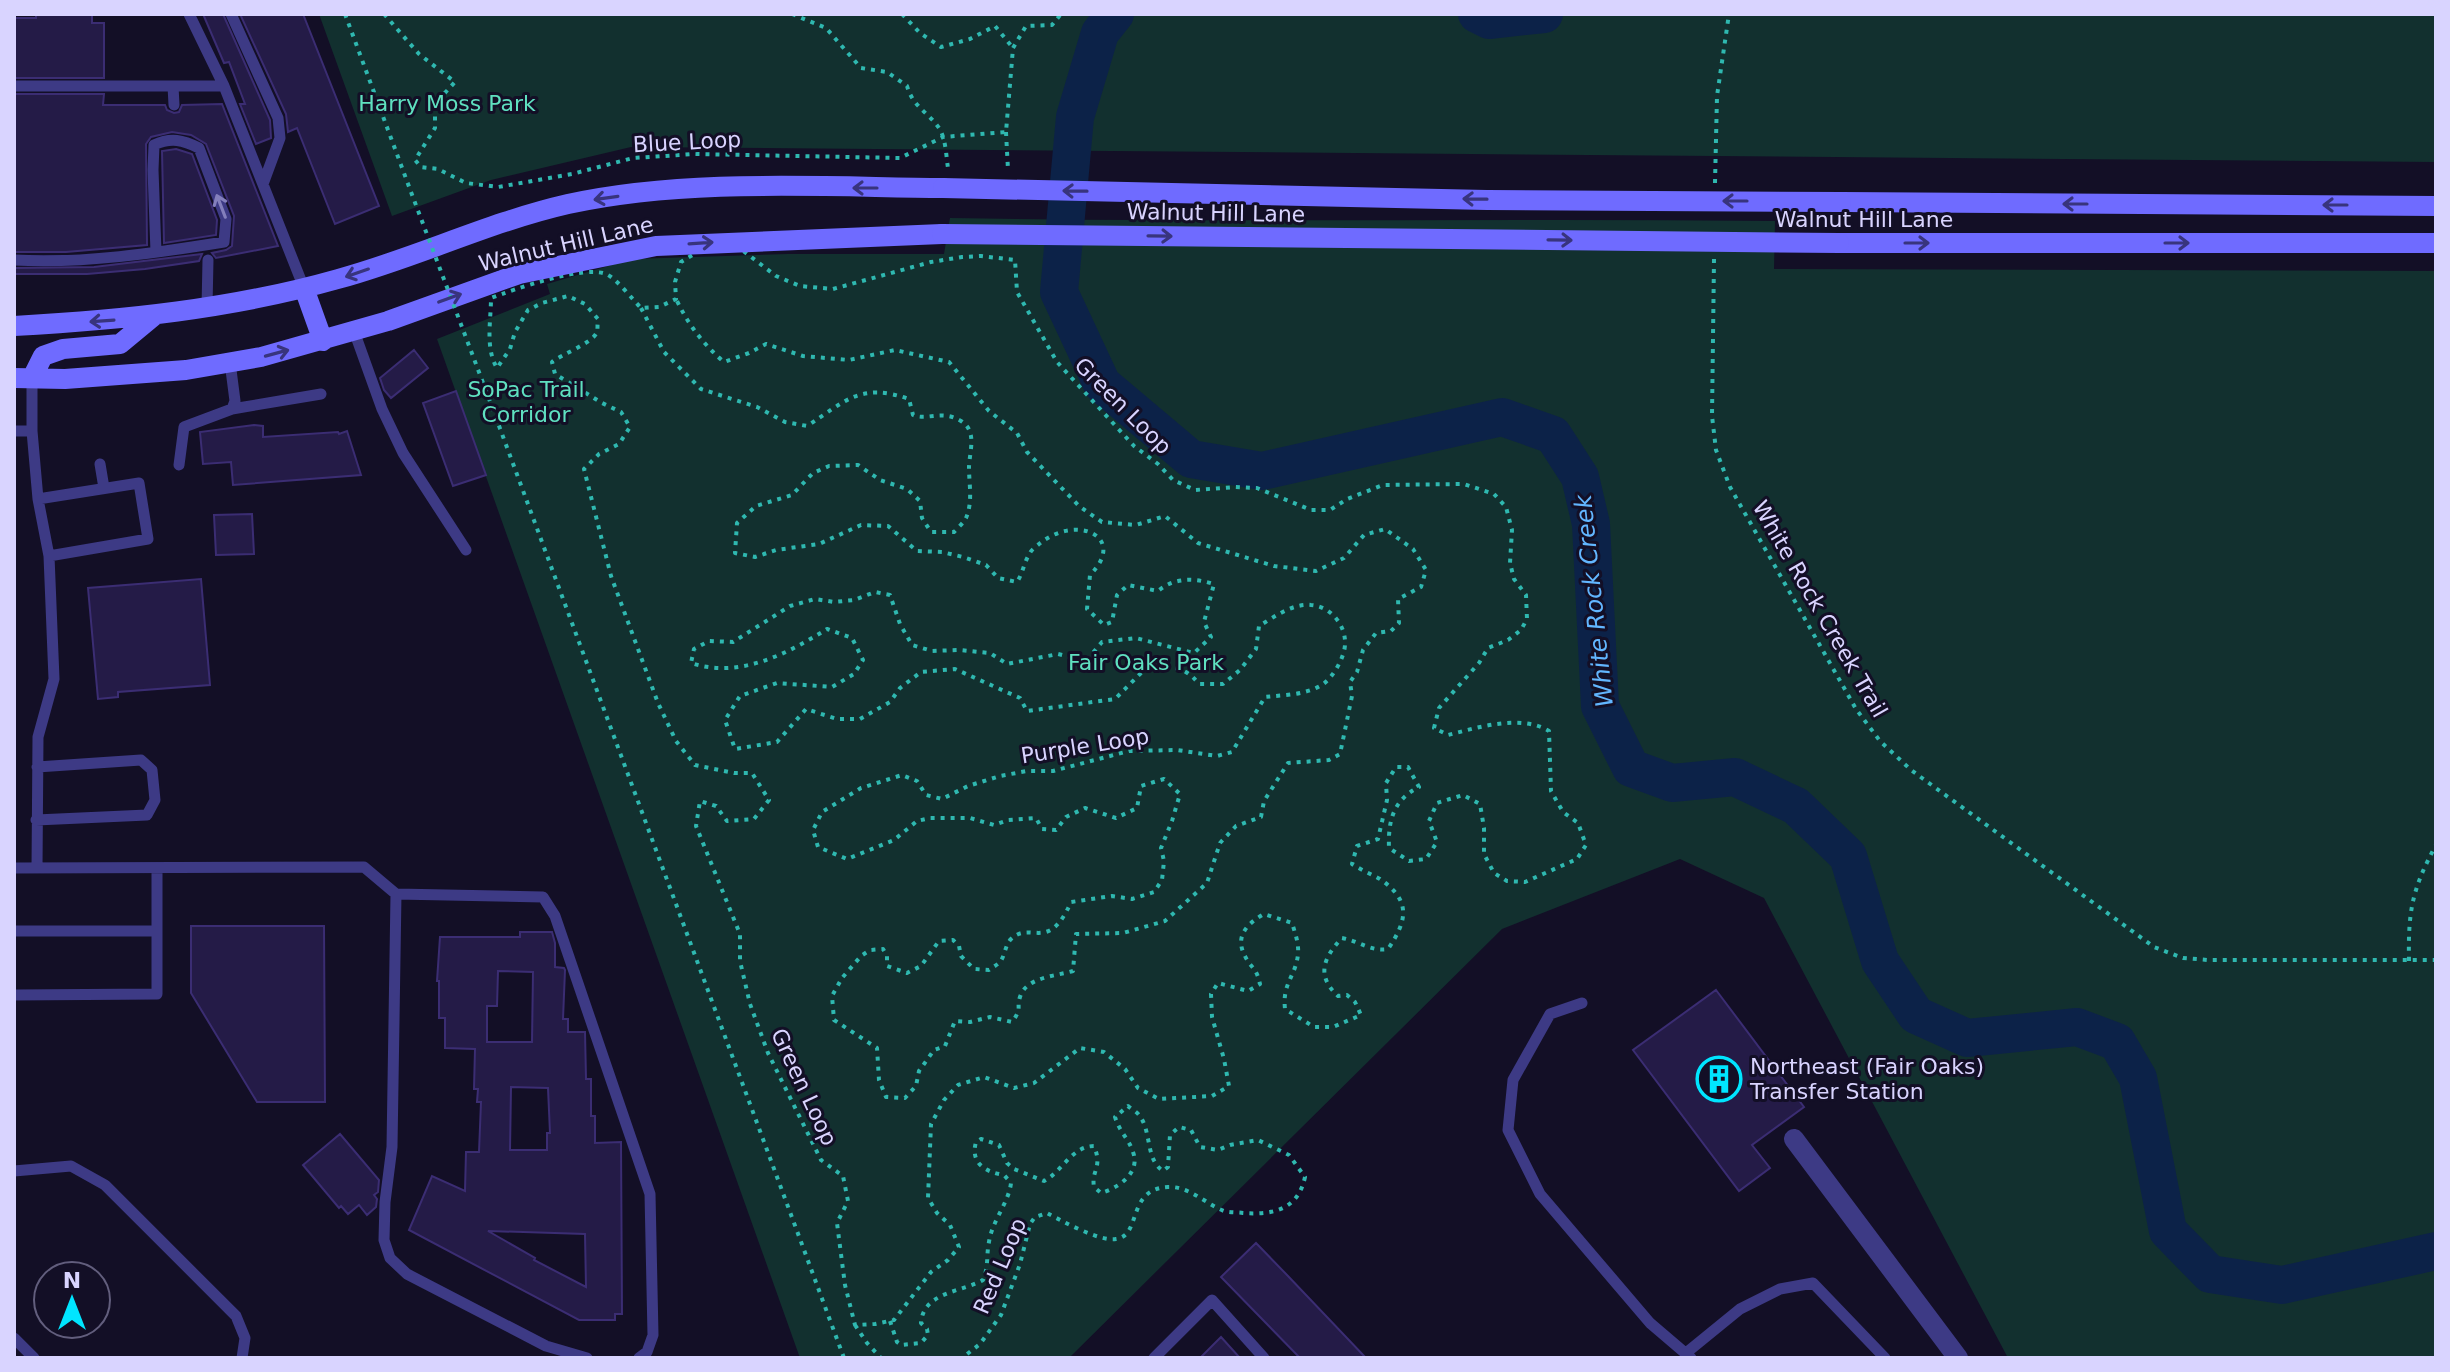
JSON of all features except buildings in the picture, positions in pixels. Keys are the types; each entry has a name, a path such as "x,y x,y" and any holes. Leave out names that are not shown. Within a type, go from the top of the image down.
{"main road":[{"name":"Walnut Hill Lane","path":"14,326 125,319 252,300 340,279 517,217 585,201 682,190 758,187 943,188 1487,200 2436,206"},
{"name":"Walnut Hill Lane","path":"23,378 65,379 186,370 261,357 323,341 519,274 656,246 942,234 1839,243 2436,243"},
{"path":"304,288 323,341"},
{"path":"23,378 43,356 63,349 120,344 155,315"}],"street":[{"path":"1794,1139 1958,1358"}],"lane":[{"path":"189,14 224,86 304,288"},
{"path":"231,14 278,118 280,138 263,184"},
{"path":"14,86 224,86"},
{"path":"173,86 174,105"},
{"path":"14,260 83,259 156,252 224,242 226,219 199,148 184,140 166,140 154,145 156,252"},
{"path":"207,307 208,260"},
{"path":"354,331 382,409 403,453 466,550"},
{"path":"230,362 235,401 232,409"},
{"path":"23,378 32,431 38,499 49,556 54,679 38,737 37,868"},
{"path":"179,465 184,427 232,409 321,394"},
{"path":"14,431 32,431"},
{"path":"100,464 104,488"},
{"path":"38,499 139,483 148,539 49,556"},
{"path":"36,820 147,815 155,800 152,770 141,760 37,767"},
{"path":"14,868 364,867 396,894 543,897 555,916 650,1194 653,1335 647,1352 639,1358"},
{"path":"14,995 157,994 157,868"},
{"path":"396,894 392,1147 384,1240 390,1258 407,1274 546,1346 587,1358"},
{"path":"14,931 157,931"},
{"path":"1582,1003 1550,1014 1513,1080 1508,1130 1540,1194 1650,1323 1689,1356 1740,1309 1780,1289 1813,1283 1885,1358"},
{"path":"14,1171 71,1166 105,1185 236,1316 245,1338 242,1358"},
{"path":"1154,1358 1212,1300 1264,1358"},
{"path":"14,1338 34,1358"}],"path":[{"path":"345,14 844,1358"},
{"name":"Blue Loop","path":"384,14 419,54 455,82 435,109 435,128 415,160 421,167 438,169 466,183 498,187 572,174 633,158 695,154 900,158 943,137 1006,132 1013,48"},
{"path":"792,14 826,28 861,68 887,72 907,86 910,98 939,128 943,137"},
{"path":"902,14 920,33 941,47 970,39 995,26 1013,48 1026,26 1052,25 1061,14"},
{"path":"1715,187 1717,96 1729,14"},
{"name":"White Rock Creek Trail","path":"1714,248 1712,416 1716,450 1730,487 1856,709 1880,741 1911,770 2154,947 2183,958 2208,960 2436,960"},
{"name":"Green Loop","path":"676,299 675,282 681,262 699,251 742,250 776,276 800,286 833,289 931,262 962,257 1015,260 1017,292 1057,362 1134,446 1173,480 1195,490 1257,488 1311,510 1330,510 1347,499 1383,485 1464,484 1494,494 1506,507 1512,530 1510,563 1514,579 1526,595 1527,619 1521,630 1508,640 1488,648 1479,663 1439,708 1434,728 1448,735 1522,723 1538,725 1549,731 1551,791 1563,812 1578,823 1586,845 1577,859 1525,882 1507,881 1494,873 1484,854 1480,804 1463,795 1437,803 1429,821 1437,842 1426,859 1409,861 1389,848 1388,834 1398,803 1407,793 1419,787 1408,767 1396,767 1386,783 1387,800 1378,839 1357,846 1352,864 1379,879 1403,905 1404,919 1399,933 1388,949 1377,951 1342,938 1325,962 1327,986 1338,996 1347,995 1355,1002 1361,1015 1333,1027 1314,1027 1285,1009 1283,995 1296,963 1297,938 1292,923 1264,914 1243,930 1241,944 1245,958 1257,969 1260,984 1248,991 1218,983 1211,994 1212,1017 1229,1086 1212,1096 1159,1099 1138,1088 1125,1069 1104,1052 1080,1048 1034,1083 1014,1088 984,1077 958,1085 944,1100 931,1124 928,1198 937,1213 950,1225 959,1247 931,1272 894,1320 890,1321"},
{"name":"Green Loop","path":"641,308 608,274 563,276 519,288 491,298 489,337 492,360 497,368 510,349 515,332 528,310 542,303 568,296 585,304 598,319 597,333 590,341 565,352 552,362 555,374 621,412 630,427 619,444 599,454 584,469 611,576 658,703 676,741 695,765 734,773 752,773 769,800 754,819 727,821 716,806 700,801 696,826 740,934 740,961 750,1004 768,1053 821,1160 843,1176 848,1201 837,1223 845,1285 855,1325"},
{"path":"641,308 659,307 676,299"},
{"name":"Purple Loop","path":"641,308 664,352 701,389 757,407 785,422 807,426 860,392 880,392 909,399 913,415 920,418 940,414 963,422 970,432 969,503 966,518 954,532 931,532 922,518 920,501 907,489 880,480 858,465 829,466 813,473 792,495 756,506 737,523 735,553 755,557 776,550 819,544 861,525 888,526 917,551 963,557 986,565 998,578 1017,582 1030,552 1052,534 1068,529 1087,530 1100,540 1104,551 1099,566 1090,575 1087,609 1104,625 1112,622 1117,595 1128,585 1158,591 1172,582 1184,580 1196,579 1214,584 1204,622 1211,637 1194,653 1136,638 1102,642 1086,661 1058,654 1007,664 990,653 932,651 912,645 900,624 890,595 875,592 854,600 834,602 815,599 790,606 733,642 709,641 694,649 691,663 707,668 770,661 827,629 852,638 863,660 854,674 832,687 777,683 740,696 725,720 735,749 777,742 806,709 837,719 860,719 890,702 900,688 921,672 955,669 1020,698 1027,711 1115,699 1145,669 1178,668 1188,671 1199,684 1223,684 1240,670 1256,649 1259,626 1282,612 1310,604 1327,609 1340,623 1345,644 1338,665 1324,684 1311,691 1265,697 1232,752 1217,756 1177,750 1129,751 1053,771 1027,771 1000,776 968,786 942,799 926,795 917,781 902,775 861,788 822,812 813,830 818,847 847,859 894,840 917,821 930,818 970,818 994,825 1008,820 1036,818 1042,829 1056,830 1066,817 1085,808 1116,818 1137,808 1141,786 1164,779 1180,794 1161,848 1164,861 1162,880 1154,892 1132,899 1112,896 1071,902 1063,921 1046,934 1020,934 1010,940 1002,961 989,970 974,969 961,956 959,946 953,940 939,941 921,966 907,973 887,966 883,949 870,950 861,956 842,978 832,996 834,1020 877,1048 879,1080 886,1097 905,1098 916,1086 919,1071 934,1050 945,1046 955,1021 970,1022 990,1017 1012,1022 1020,1011 1020,996 1031,982 1073,971 1076,934 1123,933 1165,921 1207,883 1220,843 1236,826 1261,817 1264,801 1288,763 1329,760 1340,754 1352,696 1350,682 1357,672 1363,650 1376,633 1391,631 1399,623 1398,599 1421,587 1426,570 1413,549 1385,529 1364,535 1344,558 1316,571 1274,566 1198,543 1165,516 1136,525 1102,522 1079,506 1037,463 1017,433 989,411 949,362 895,350 849,360 803,356 766,344 724,362 704,345 687,322 676,299"},
{"path":"2409,961 2408,929 2413,894 2436,845"},
{"name":"Red Loop","path":"890,1321 901,1345 921,1343 928,1335 921,1317 928,1306 948,1292 983,1280 988,1269 989,1242 1011,1183 1004,1175 992,1173 976,1162 973,1153 976,1142 981,1139 999,1145 1007,1163 1014,1169 1044,1181 1085,1146 1094,1146 1099,1166 1092,1179 1094,1187 1101,1193 1117,1189 1134,1165 1134,1154 1115,1117 1128,1106 1139,1115 1145,1126 1153,1161 1163,1171 1168,1167 1170,1135 1179,1127 1191,1130 1200,1147 1218,1150 1258,1140 1289,1155 1305,1177 1302,1191 1289,1205 1277,1211 1258,1214 1226,1212 1177,1187 1151,1190 1139,1200 1125,1236 1115,1240 1083,1231 1047,1213 1035,1217 1030,1224 1020,1264 1001,1315 980,1344 962,1358"},
{"path":"881,1358 855,1325 890,1321"}],"green space":[{"name":"Harry Moss Park","path":"319,14 2436,14 2436,162 631,147 491,180 392,216"},
{"name":"Fair Oaks Park","path":"950,218 1775,221 1774,269 2436,271 2436,1358 2008,1358 1764,898 1680,859 1502,929 1069,1358 800,1358 437,339 550,294 547,284 632,259 788,254 944,254"}],"waterway":[{"name":"White Rock Creek","path":"1115,14 1100,33 1075,117 1059,292 1102,384 1191,459 1262,471 1502,417 1553,435 1580,477 1591,524 1600,706 1631,768 1672,783 1735,777 1796,806 1848,856 1880,961 1916,1015 1967,1038 2077,1027 2117,1042 2138,1078 2168,1231 2210,1274 2282,1285 2436,1251"},
{"name":"White Rock Creek","path":"1477,14 1489,20 1544,14"}],"place":[{"name":"Northeast (Fair Oaks) Transfer Station","path":"1719,1079"}],"park label":[{"name":"SoPac Trail Corridor","path":"526,402"}]}
